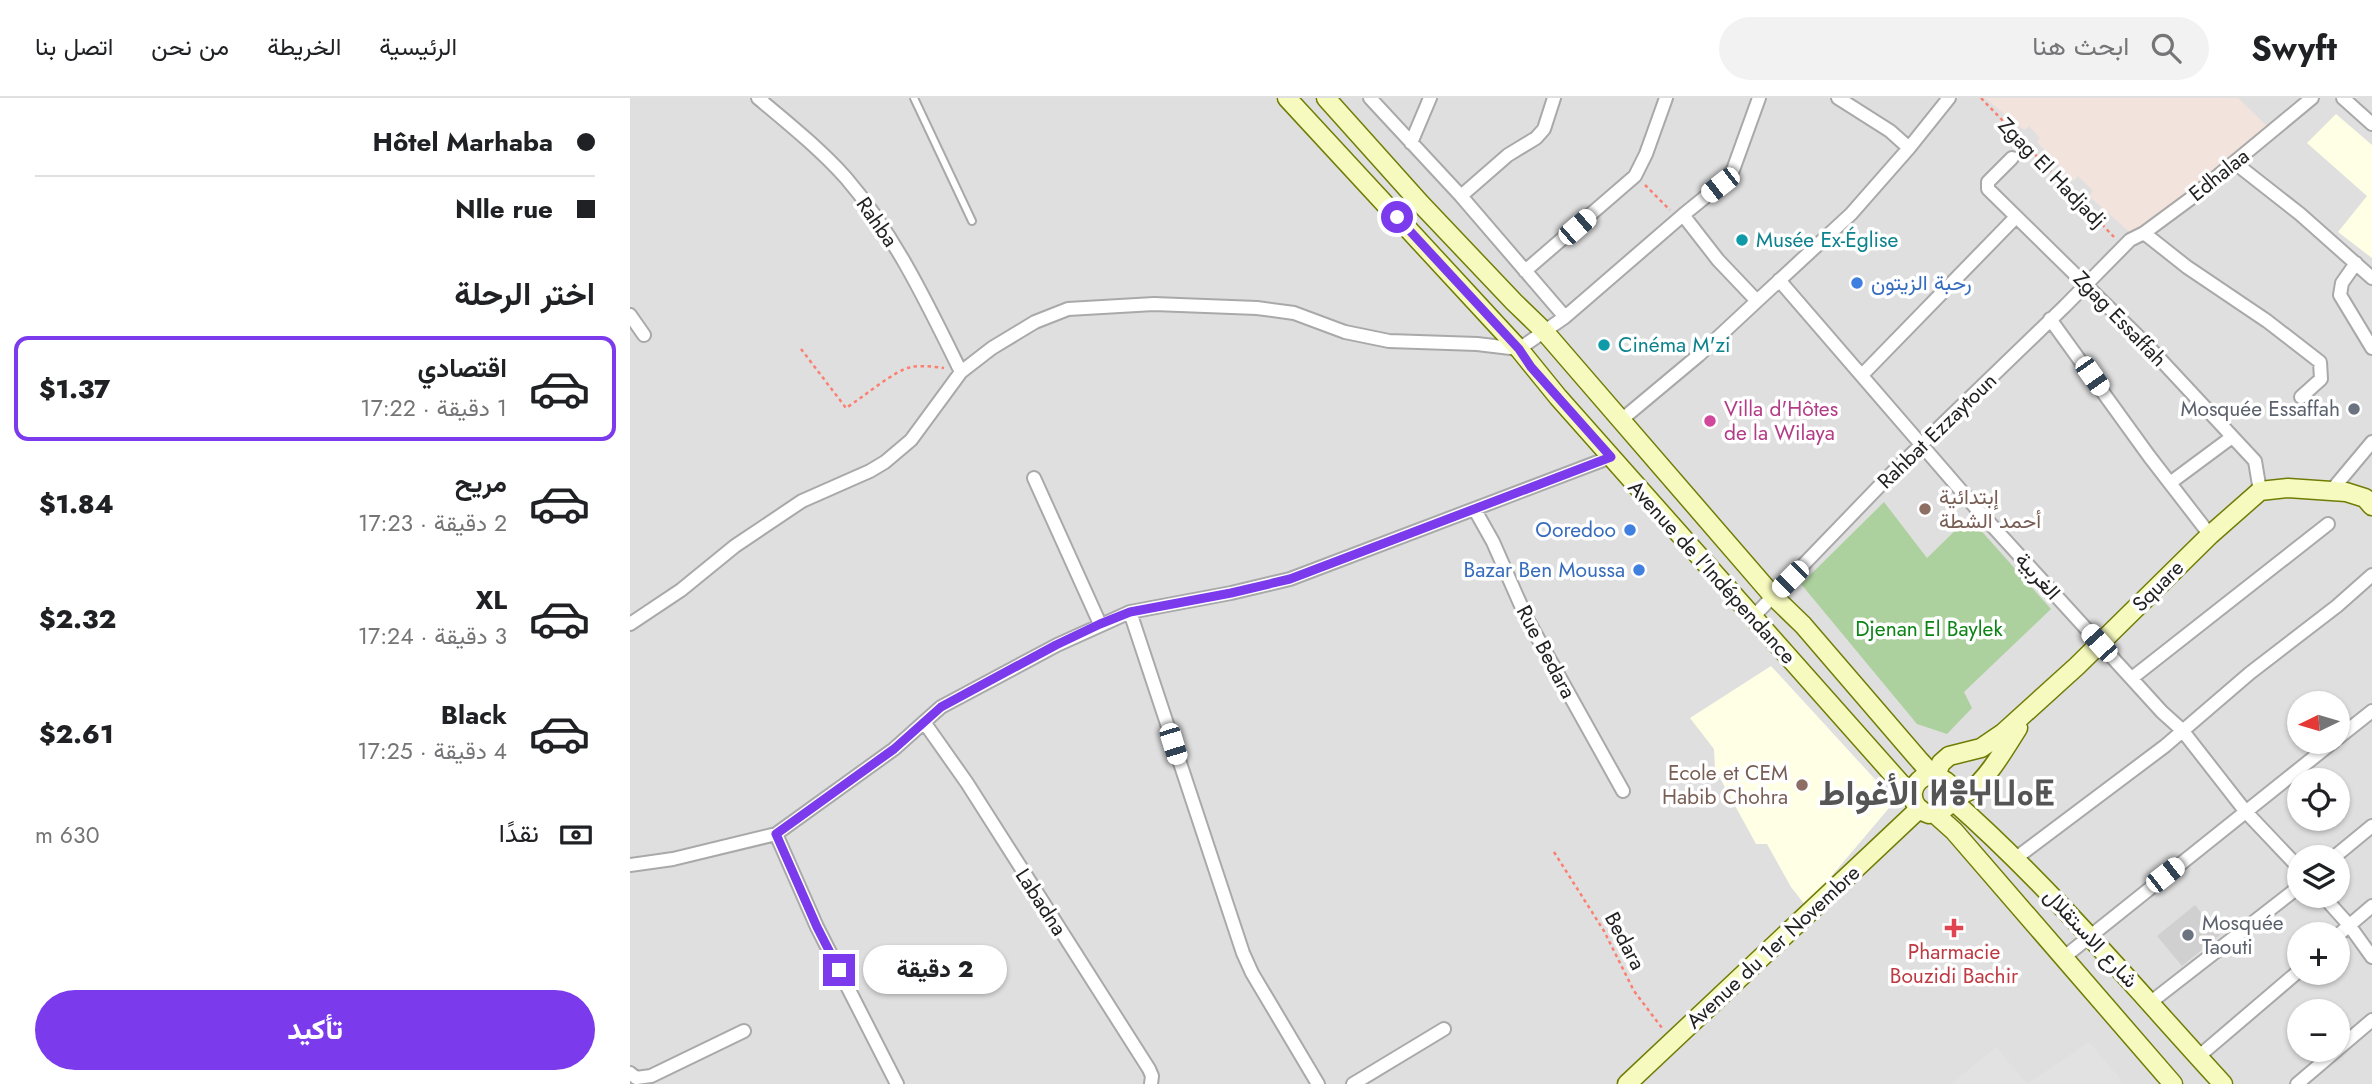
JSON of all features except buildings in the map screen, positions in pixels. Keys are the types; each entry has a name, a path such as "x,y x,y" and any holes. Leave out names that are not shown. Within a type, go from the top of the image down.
{"main road":[{"name":"Avenue de l'Indépendance","path":"1287,98 1519,349 1531,367 1922,806 1954,831 2173,1084"},
{"name":"Avenue de l'Indépendance","path":"1326,98 1421,204 1544,331 1773,596 1803,625 1935,774"},
{"path":"2260,491 2288,488 2331,491 2365,498 2372,506"},
{"name":"Square","path":"2036,702 2210,535 2260,491"},
{"path":"2036,702 1983,778 1969,791 1952,797 1945,809 1922,806 1913,789 1920,778 1935,774 1945,759 1988,744 2036,702"},
{"path":"1935,774 1946,780 1952,797"},
{"name":"شارع الاستقلال","path":"1952,797 2016,858 2090,936 2223,1084"},
{"name":"Avenue du 1er Novembre","path":"1628,1084 1922,806"}],"street":[{"name":"Rahba","path":"758,98 848,180 896,247 961,372"},
{"path":"1370,98 1461,197 1565,317"},
{"path":"1411,143 1430,98"},
{"path":"1461,197 1508,155 1536,138 1544,128 1554,98"},
{"path":"1525,271 1635,176 1666,98"},
{"path":"630,624 681,590 735,546 802,501 870,471 901,450 932,414 961,372 992,348 1048,315 1068,309 1095,306 1154,304 1257,308 1294,313 1345,332 1389,341 1477,344 1519,349 1565,317 1720,185 1739,159 1759,98"},
{"path":"1838,98 1890,131 1909,148"},
{"path":"1620,421 1699,355 1850,214 1949,98"},
{"name":"Edhalaa","path":"2123,247 2235,163 2312,98"},
{"path":"2343,98 2372,124"},
{"name":"Zgag Essaffah","path":"2012,158 1988,182 1988,189 2042,239 2146,344 2255,461 2260,491"},
{"path":"2235,163 2300,214 2372,278"},
{"path":"1680,217 1757,301"},
{"path":"1862,375 2016,217"},
{"path":"2144,233 2320,362 2321,379 2301,397"},
{"name":"Rahbat Ezzaytoun","path":"1753,617 1891,474 1923,446 2123,247"},
{"path":"2356,263 2342,283 2340,295 2372,347"},
{"name":"الغربية","path":"1779,280 2099,643 2182,730 2246,811 2287,855"},
{"path":"630,315 644,335"},
{"path":"2050,319 2210,535"},
{"path":"2170,483 2232,437"},
{"path":"2331,491 2372,442"},
{"path":"630,865 683,857 776,834 894,749 941,707 1100,624 1130,612 1290,579 1611,457"},
{"path":"1034,478 1100,624"},
{"name":"Rue Bedara","path":"1475,510 1493,542 1526,617 1623,791"},
{"path":"2132,678 2328,524"},
{"path":"2016,858 2133,771 2372,575"},
{"path":"1130,612 1243,954 1318,1084"},
{"path":"2350,728 2372,711"},
{"name":"Labadna","path":"924,722 967,782 1149,1069 1151,1084"},
{"path":"2063,958 2318,754"},
{"path":"2348,845 2372,825"},
{"path":"776,834 817,927 897,1084"},
{"path":"2151,1002 2287,896"},
{"path":"2350,924 2372,906"},
{"path":"2334,908 2346,922"},
{"path":"2350,926 2372,957"},
{"path":"2198,1057 2287,981"},
{"path":"2350,1038 2372,1020"},
{"path":"1353,1084 1444,1029"},
{"path":"630,1073 636,1078 651,1076 744,1031"},
{"path":"2297,1084 2322,1062"}],"lane":[{"path":"914,98 972,221"}],"path":[{"name":"Zgag El Hadjadj","path":"1981,98 2123,247"},
{"path":"1635,176 1680,217"},
{"path":"801,349 845,408 910,367 961,372"},
{"name":"Bedara","path":"1555,852 1604,932 1634,991 1672,1042"}],"shaded area":[{"path":"630,98 2372,98 2372,1084 630,1084"},
{"path":"1985,98 2238,98 2268,127 2135,237 2089,196 2093,191 2078,176 2073,181 2037,142 2040,138 2029,126 2024,130"},
{"path":"2336,114 2372,145 2372,258 2338,232 2367,196 2307,143"},
{"name":"Ecole et CEM Habib Chohra","path":"1771,666 1895,801 1806,906 1791,887 1767,844 1756,844 1715,769 1714,749 1690,718"},
{"name":"Mosquée Taouti","path":"2195,905 2220,935 2182,966 2157,936"},
{"path":"2089,1042 2122,1081 2119,1084 2027,1084"},
{"path":"1996,1047 2027,1084 1951,1084"}],"green space":[{"name":"Djenan El Baylek","path":"1884,502 1927,558 1969,517 2051,609 1964,692 1972,708 1947,734 1917,724 1801,584"}],"place":[{"name":"Musée Ex-Église","path":"1742,240"},
{"name":"رحبة الزيتون","path":"1857,283"},
{"name":"Cinéma M'zi","path":"1604,345"},
{"name":"Mosquée Essaffah","path":"2354,409"},
{"name":"Villa d'Hôtes de la Wilaya","path":"1710,421"},
{"name":"إبتدائية أحمد الشطة","path":"1925,509"},
{"name":"Ooredoo","path":"1630,530"},
{"name":"Bazar Ben Moussa","path":"1639,570"},
{"name":"Ecole et CEM Habib Chohra","path":"1802,785"},
{"name":"Pharmacie Bouzidi Bachir","path":"1954,928"},
{"name":"Mosquée Taouti","path":"2188,935"}],"district":[{"name":"الأغواط ⵍⴻⵖⵡⴰⵟ","path":"1937,793"}],"route":[{"path":"839,970 776,834 894,749 941,707 1056,645 1130,612 1290,579 1611,457 1531,367 1519,349 1397,217"}]}
